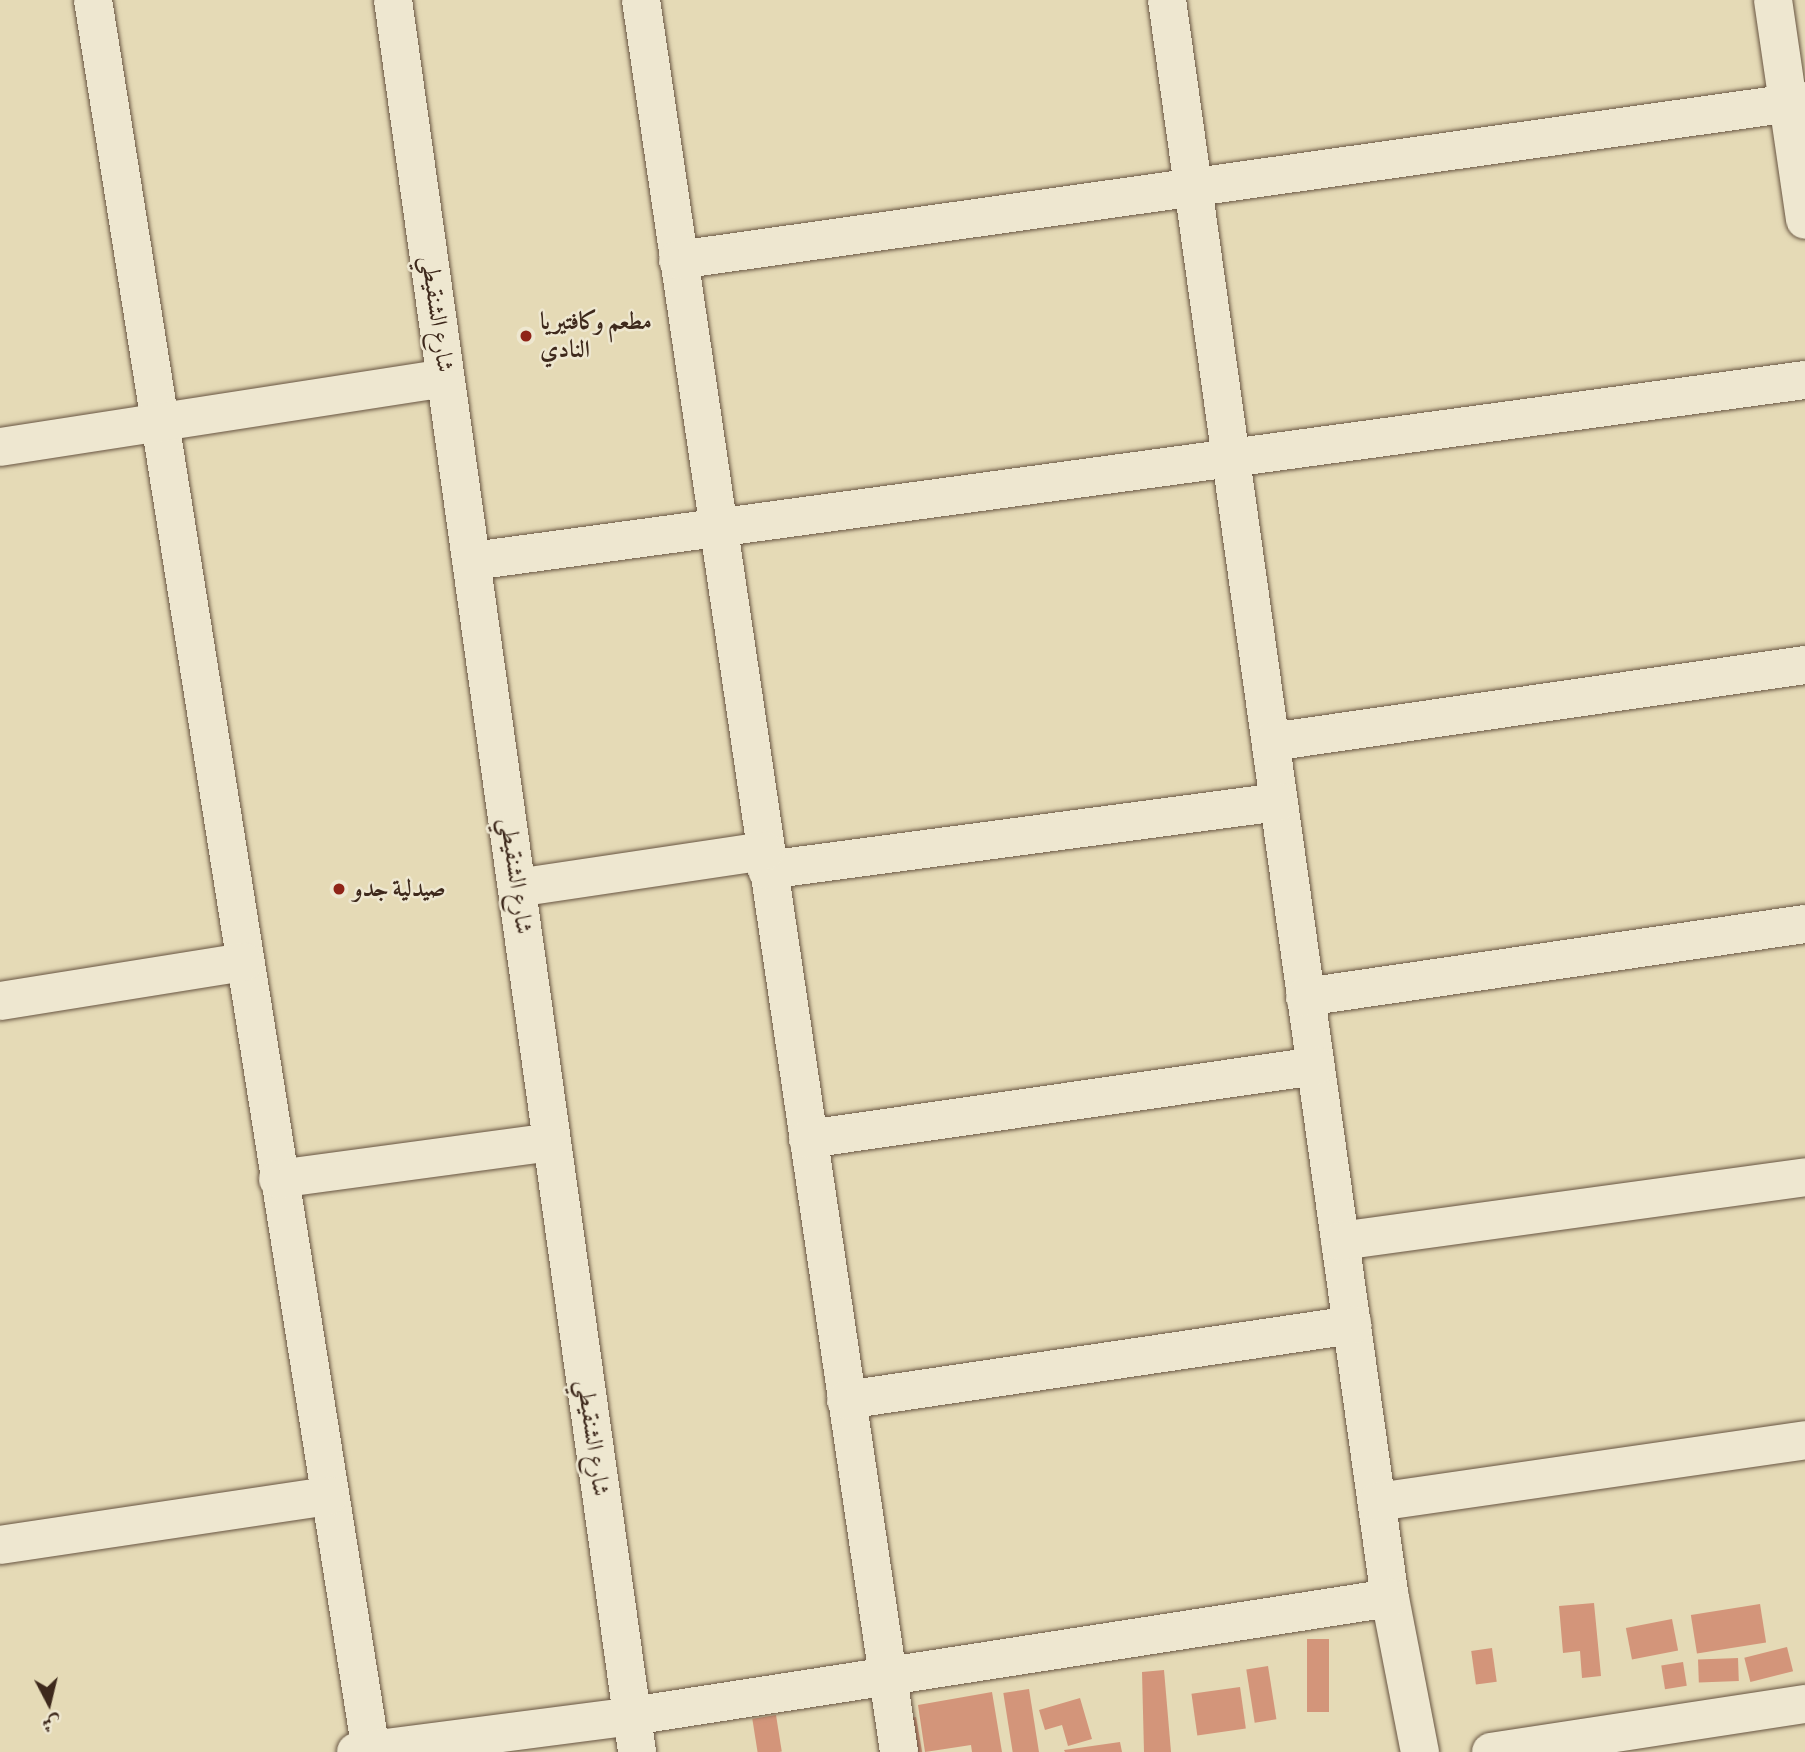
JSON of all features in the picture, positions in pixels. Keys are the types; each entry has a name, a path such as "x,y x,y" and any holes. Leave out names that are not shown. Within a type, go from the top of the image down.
{"street":[{"path":"93,0 366,1751 634,1734 887,1676 1390,1598"},
{"name":"شارع الشنقيطي","path":"393,0 634,1734"},
{"path":"641,0 899,1752"},
{"path":"1167,0 1390,1598 1420,1752"},
{"path":"1773,0 1796,102 1805,220"},
{"path":"678,260 1796,102"},
{"path":"0,447 445,378"},
{"path":"473,561 718,531 1805,380"},
{"path":"1270,742 1805,665"},
{"path":"517,888 1279,802"},
{"path":"1305,997 1805,924"},
{"path":"0,1001 244,961"},
{"path":"808,1139 1316,1066"},
{"path":"278,1179 552,1142"},
{"path":"1340,1241 1805,1177"},
{"path":"846,1400 1352,1325"},
{"path":"1377,1502 1805,1440"},
{"path":"0,1545 328,1496"},
{"path":"1491,1752 1805,1704"}],"building":[{"path":"1594,1603 1601,1676 1582,1678 1580,1651 1563,1653 1559,1606"},
{"path":"1760,1604 1766,1643 1697,1653 1691,1615"},
{"path":"1672,1619 1678,1650 1632,1659 1626,1628"},
{"path":"1307,1639 1329,1639 1329,1712 1307,1712"},
{"path":"1787,1647 1793,1671 1750,1682 1744,1658"},
{"path":"1492,1648 1497,1682 1476,1685 1471,1651"},
{"path":"1738,1658 1739,1681 1699,1682 1698,1659"},
{"path":"1683,1662 1687,1686 1665,1689 1661,1665"},
{"path":"1268,1666 1276,1719 1255,1723 1246,1669"},
{"path":"1164,1670 1171,1752 1144,1752 1142,1672"},
{"path":"1240,1687 1246,1729 1197,1735 1191,1694"},
{"path":"1029,1689 1039,1752 1013,1752 1003,1693"},
{"path":"992,1692 1002,1752 972,1752 971,1745 925,1752 918,1705"},
{"path":"1080,1698 1092,1739 1068,1746 1062,1725 1045,1730 1039,1710"},
{"path":"776,1715 782,1752 758,1752 752,1719"},
{"path":"916,1717 922,1752 906,1752 900,1720"},
{"path":"1120,1742 1122,1752 1064,1750"}],"place":[{"name":"مطعم وكافتيريا النادي","path":"526,336"},
{"name":"صيدلية جدو","path":"339,889"}]}
